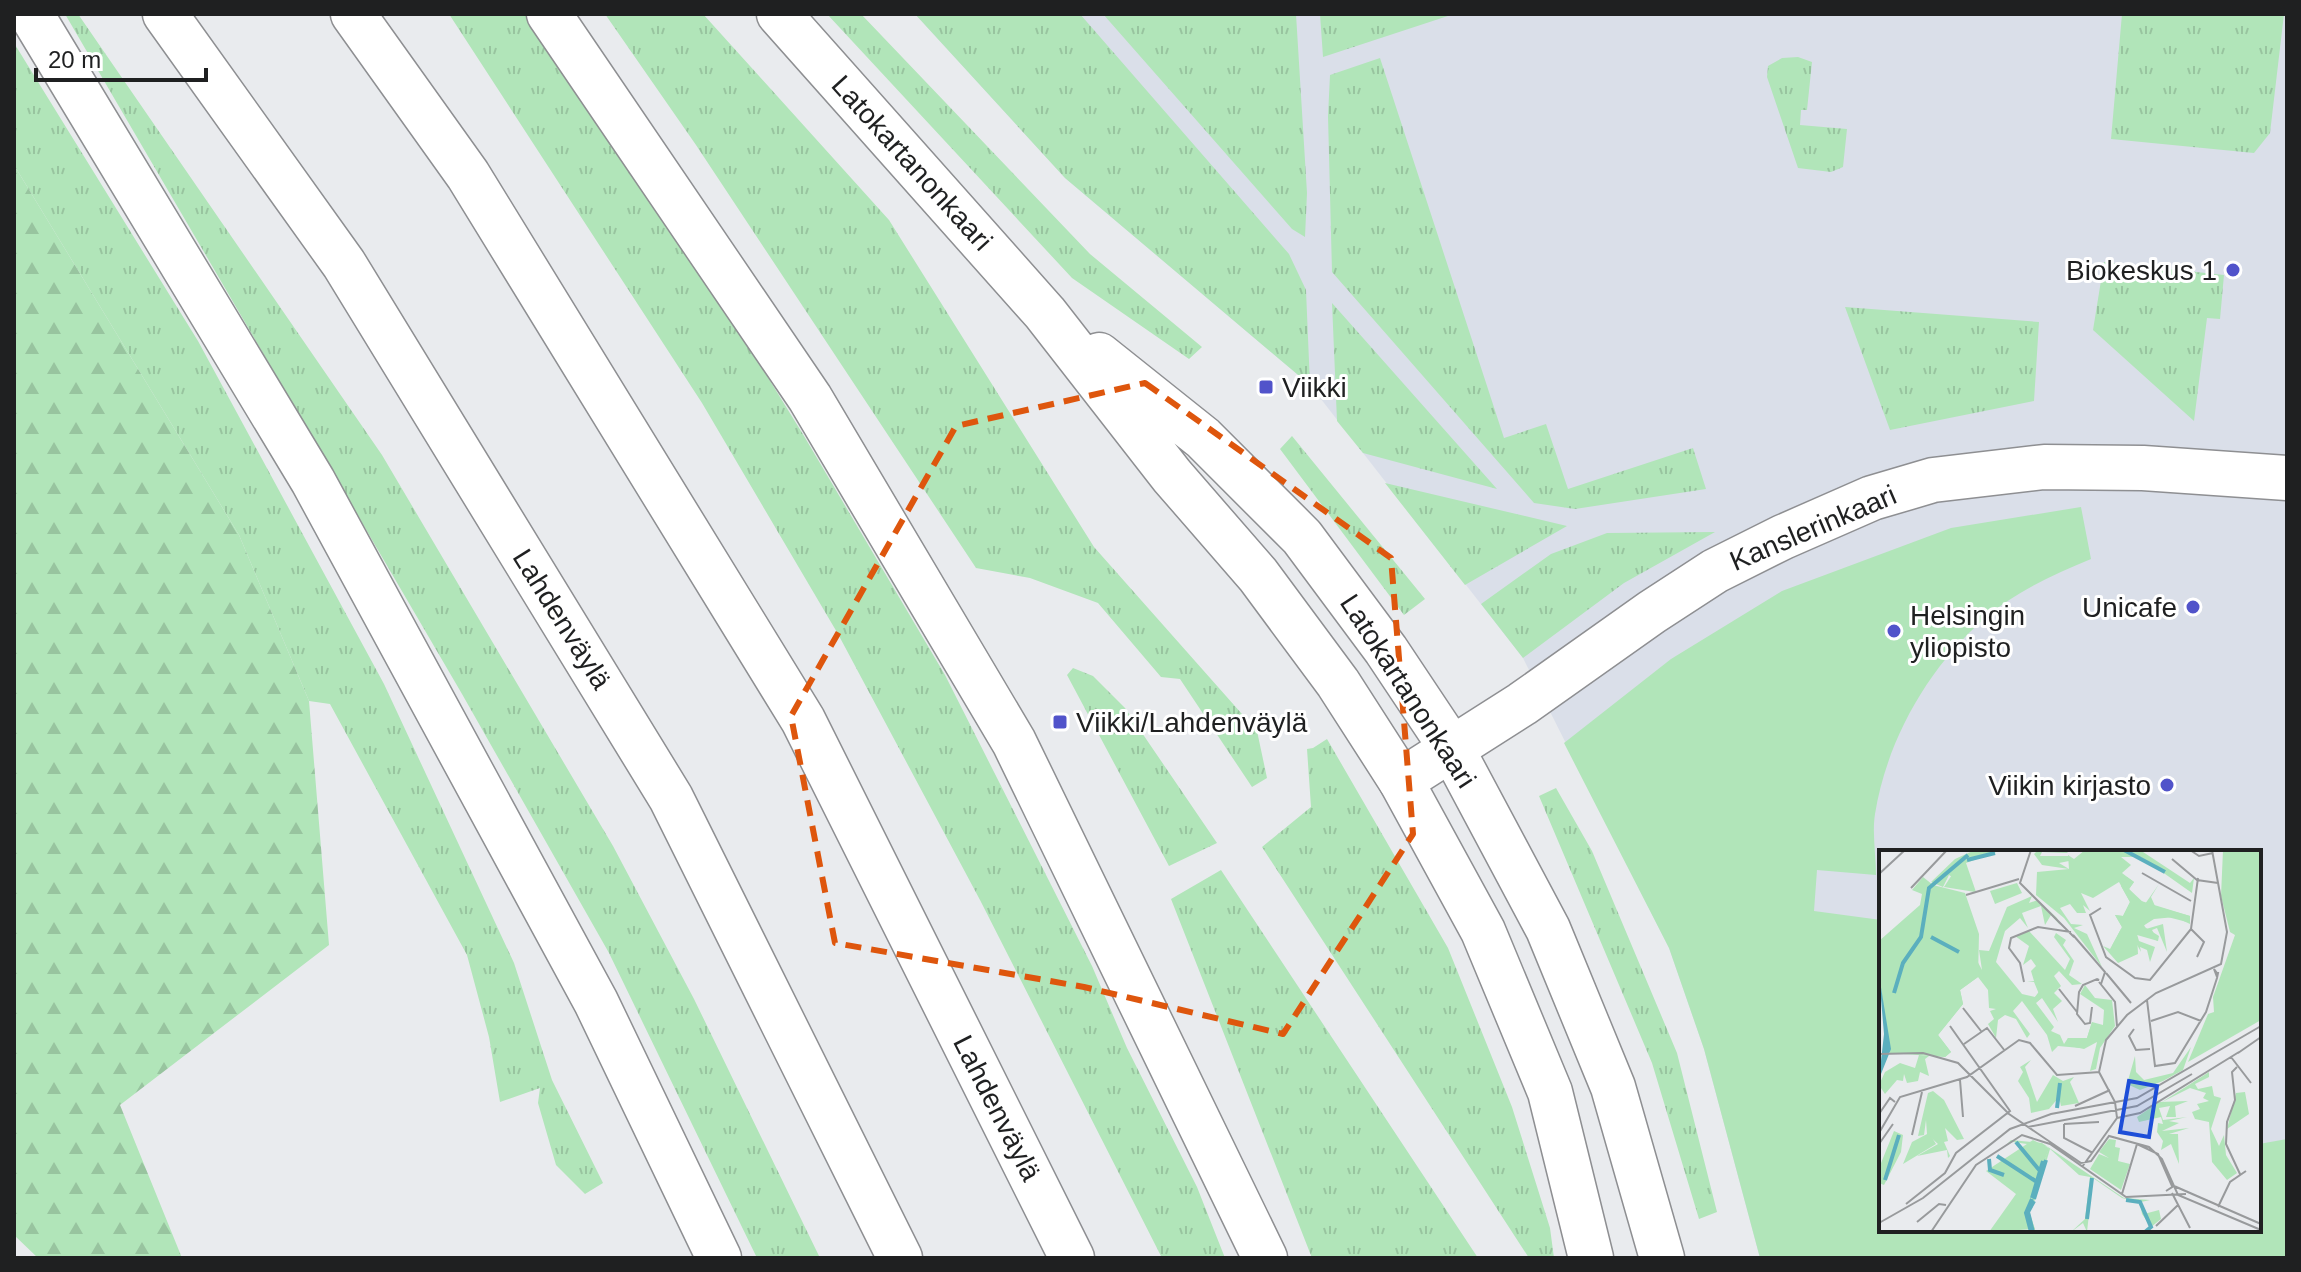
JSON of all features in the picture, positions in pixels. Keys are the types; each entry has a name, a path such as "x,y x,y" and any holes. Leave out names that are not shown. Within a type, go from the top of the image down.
{"main road":[{"path":"31,14 313,481 596,1002 719,1258"},
{"name":"Lahdenväylä","path":"165,14 344,264 671,798 900,1258"},
{"name":"Lahdenväylä","path":"353,14 468,175 803,720 1072,1258"},
{"path":"549,14 810,398 1014,742 1265,1258"},
{"name":"Latokartanonkaari","path":"779,14 1045,313 1172,476 1258,575 1338,683 1401,781 1483,931 1550,1092 1591,1258"},
{"name":"Latokartanonkaari","path":"1045,313 1203,438 1302,537 1386,650 1452,749 1548,929 1613,1087 1662,1258"},
{"name":"Kanslerinkaari","path":"1401,781 1715,571 1872,498 1933,480 2044,467 2143,468 2287,478"}],"highlighted area":[{"path":"1145,383 1391,558 1413,834 1283,1034 1084,987 835,943 791,716 956,426"}],"shaded area":[{"name":"Helsingin yliopisto","path":"915,14 2287,14 2287,1258 1760,1258 1704,1049 1669,948 1523,658 1310,385 1065,178"}],"green space":[{"path":"65,14 78,14 382,455 613,846 694,999 820,1258 757,1258 609,953 462,694"},
{"path":"449,14 531,14 654,192 804,436 945,675 1092,966 1127,1048 1197,1187 1225,1258 1162,1258 980,900 838,634 702,403"},
{"path":"605,14 703,14 889,220 1094,547 1257,731 1267,778 1252,787 1180,679 1161,677 1098,603 1030,578 976,568 696,145"},
{"path":"827,14 861,14 1090,254 1202,347 1189,359 1072,278"},
{"path":"915,14 1080,14 1289,254 1306,290 1310,385 1065,178"},
{"path":"1103,14 1296,14 1307,193 1305,237 1292,229"},
{"path":"1320,14 1454,14 1323,57"},
{"path":"2122,14 2284,14 2270,133 2254,153 2111,139"},
{"path":"14,43 198,341 384,684 514,963 552,1080 603,1183 585,1194 556,1165 538,1103 540,1088 500,1102 489,1037 467,955 330,704 309,701 239,535 14,165"},
{"path":"1798,57 1812,62 1807,110 1801,110 1800,125 1847,129 1843,167 1831,172 1798,168 1767,77 1768,66 1782,58"},
{"path":"1380,58 1504,438 1546,424 1568,489 1693,448 1706,489 1575,509 1534,503 1332,272 1328,116 1330,75"},
{"path":"14,165 239,535 309,701 329,945 120,1105 182,1258 38,1258 14,1235"},
{"path":"2104,262 2224,275 2220,319 2207,318 2194,421 2093,330"},
{"path":"1332,303 1497,489 1363,453 1337,421"},
{"path":"1845,307 2039,322 2034,401 1890,430"},
{"path":"1292,436 1425,599 1404,615 1280,449"},
{"path":"1385,483 1567,526 1465,585"},
{"path":"2081,507 2091,559 2035,584 1984,619 1964,638 1928,683 1900,733 1881,786 1874,821 1876,875 1817,870 1814,911 1879,920 1879,1232 2261,1232 2261,1144 2287,1139 2287,1258 1760,1258 1704,1049 1669,948 1564,743 1671,659 1782,591 1951,528"},
{"path":"1715,532 1624,583 1523,658 1481,604 1551,554 1607,533"},
{"path":"1073,668 1093,676 1125,708 1217,843 1169,866 1067,675"},
{"path":"1327,739 1448,948 1512,1107 1550,1228 1554,1258 1529,1258 1262,847 1311,807 1307,749"},
{"path":"1556,788 1592,851 1677,1053 1717,1212 1699,1219 1652,1063 1539,796"},
{"path":"1221,870 1478,1258 1312,1258 1171,899"}],"place":[{"name":"Biokeskus 1","path":"2233,270"},
{"name":"Viikki","path":"1266,387"},
{"name":"Unicafe","path":"2193,607"},
{"name":"Helsingin yliopisto","path":"1894,631"},
{"name":"Viikki/Lahdenväylä","path":"1060,722"},
{"name":"Viikin kirjasto","path":"2167,785"}]}
